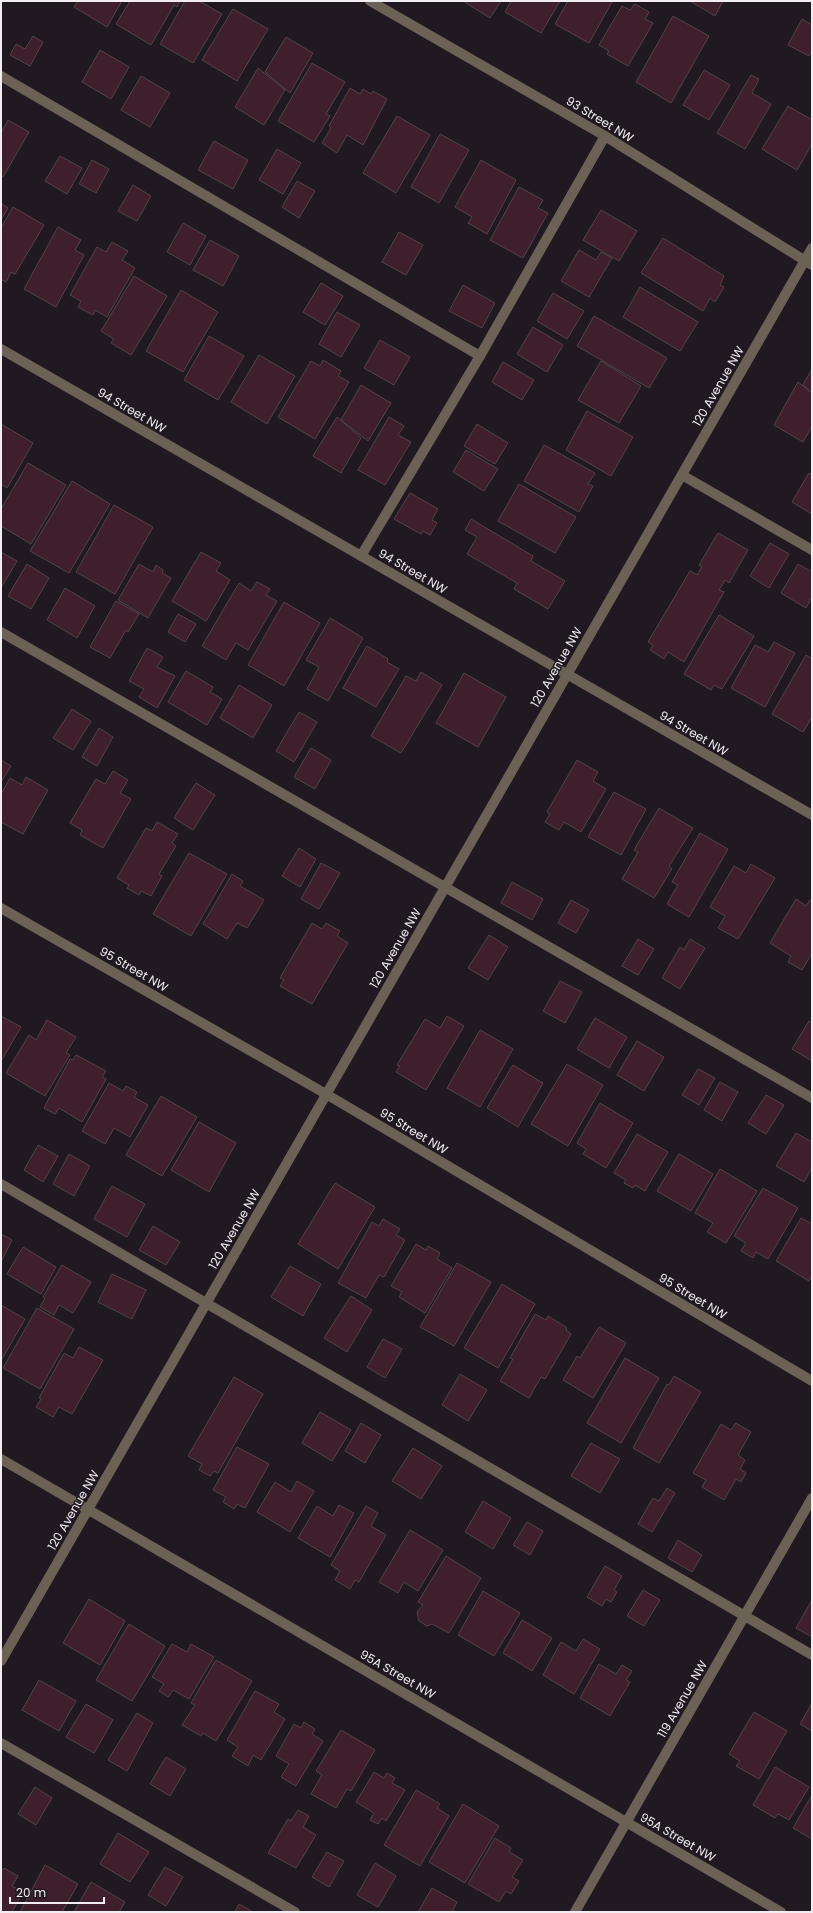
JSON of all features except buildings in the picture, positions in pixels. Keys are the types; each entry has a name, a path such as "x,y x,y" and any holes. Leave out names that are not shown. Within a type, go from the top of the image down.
{"street":[{"name":"93 Street NW","path":"370,1 605,136 808,263"},
{"path":"1,76 480,356"},
{"path":"360,556 480,356 605,136"},
{"name":"120 Avenue NW","path":"1,1661 444,887 682,475 808,263 812,248"},
{"name":"94 Street NW","path":"1,349 812,815"},
{"path":"682,475 812,550"},
{"path":"1,632 812,1098"},
{"name":"95 Street NW","path":"1,908 326,1094 812,1381"},
{"path":"1,1184 207,1302 812,1655"},
{"name":"95A Street NW","path":"1,1458 781,1912"},
{"name":"119 Avenue NW","path":"575,1912 812,1498"},
{"path":"1,1743 295,1912"}]}
